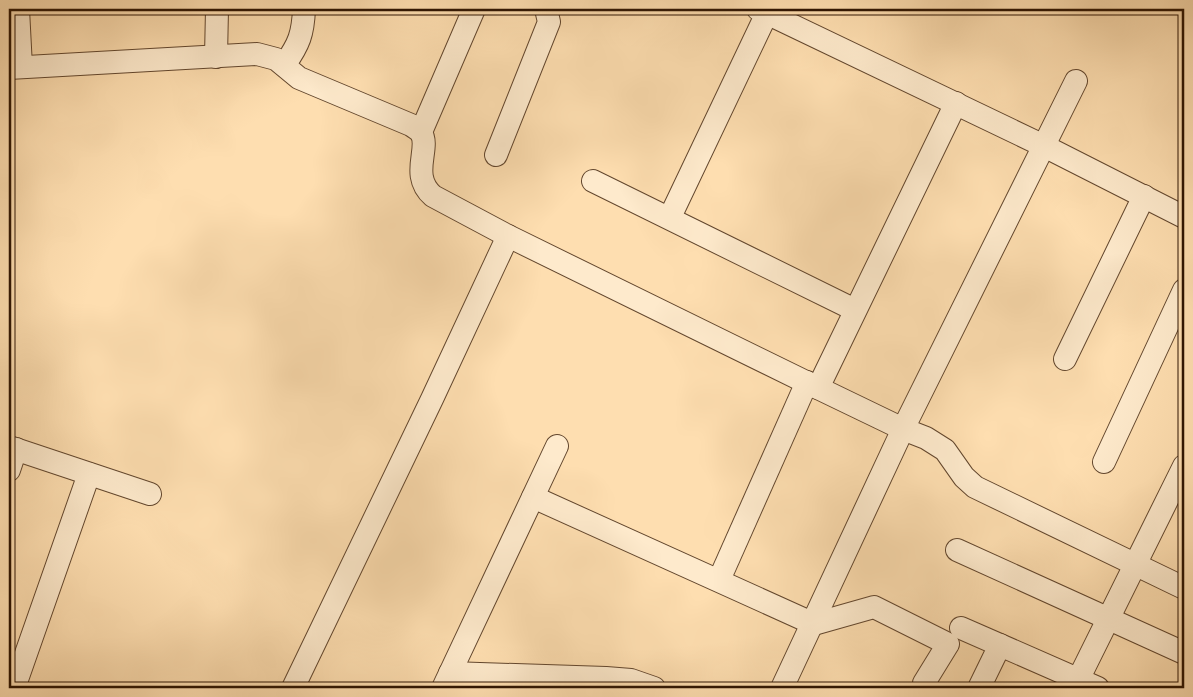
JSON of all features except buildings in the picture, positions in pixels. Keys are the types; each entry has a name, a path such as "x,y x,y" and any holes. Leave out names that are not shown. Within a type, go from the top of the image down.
{"street":[{"path":"18,9 15,68 258,54 285,64 299,78 411,126 420,132"},
{"path":"216,57 217,9"},
{"path":"285,64 299,44 303,28 304,9"},
{"path":"474,9 420,132 422,139 422,178 428,192 508,236 903,429 926,438 946,450 964,477 975,487 1135,566 1184,588"},
{"path":"496,155 549,22 546,9"},
{"path":"670,217 770,12 1044,146 1184,217"},
{"path":"782,688 903,429 1076,81"},
{"path":"719,580 812,385 855,310 956,103"},
{"path":"594,181 855,310"},
{"path":"1065,359 1144,196"},
{"path":"293,688 508,236"},
{"path":"1104,462 1184,290"},
{"path":"557,446 446,681 629,684 654,688"},
{"path":"11,455 89,474 150,494"},
{"path":"1076,684 1184,466"},
{"path":"14,688 89,474"},
{"path":"533,497 814,624 874,607 948,644 924,683"},
{"path":"957,550 1184,653"},
{"path":"961,628 1000,645 1076,684 1098,688"},
{"path":"979,688 1000,645"}]}
